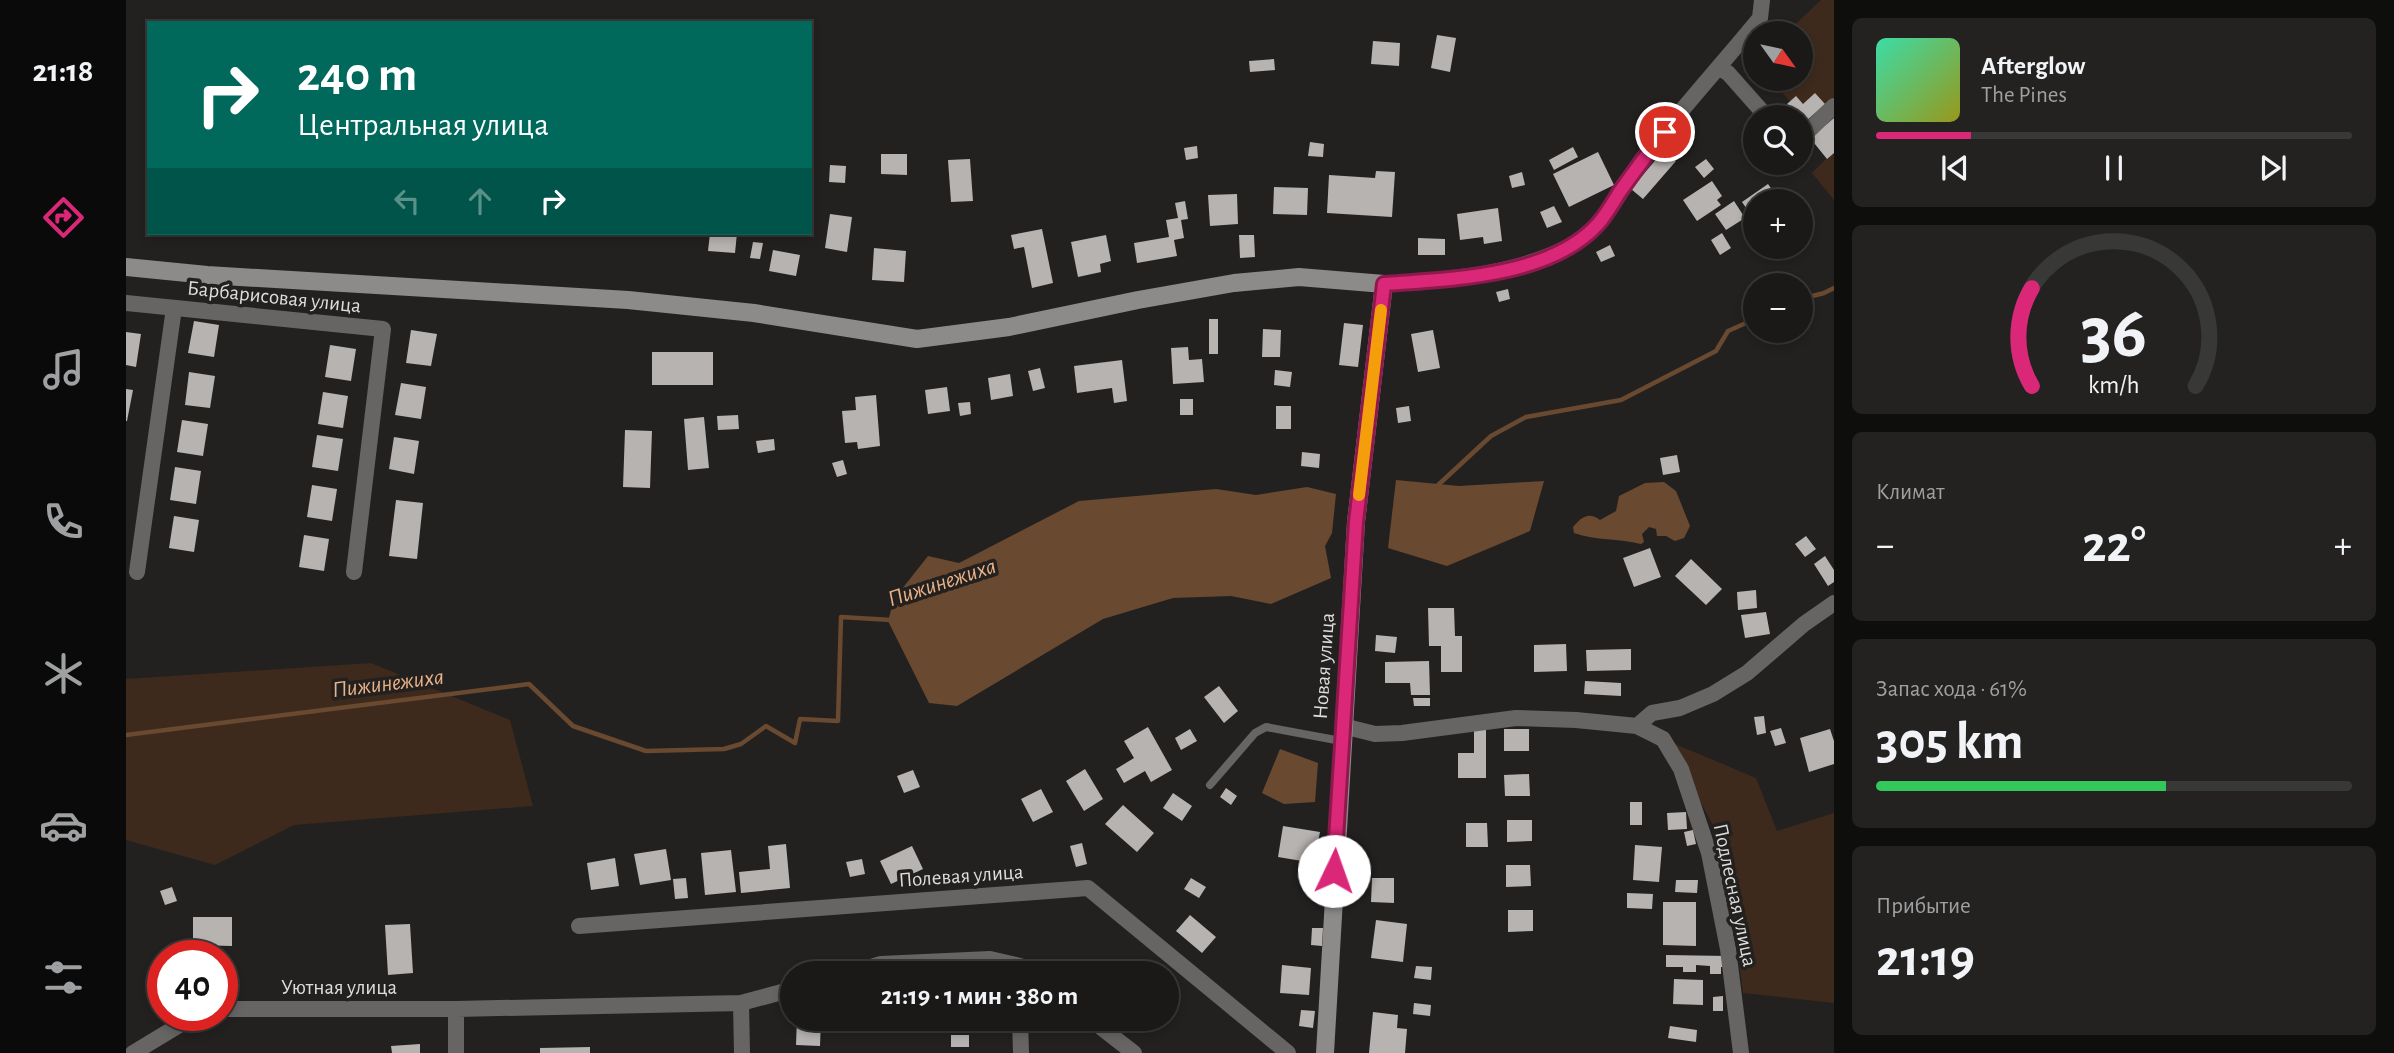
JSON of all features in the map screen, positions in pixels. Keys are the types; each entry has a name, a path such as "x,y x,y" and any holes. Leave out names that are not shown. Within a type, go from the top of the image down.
{"street":[{"path":"126,267 207,275 628,300 754,313 917,339 1009,327 1234,283 1299,277 1384,284 1467,278 1534,262 1573,244 1598,224 1647,153 1760,18 1762,0"},
{"path":"1719,68 1728,73 1756,105"},
{"path":"1813,126 1834,106"},
{"name":"Новая улица","path":"1325,1053 1356,522 1384,284"},
{"name":"Барбарисовая улица","path":"126,303 383,329 354,572"},
{"path":"137,572 174,308"},
{"path":"1637,726 1652,713 1680,708 1713,694 1747,673 1804,624 1834,603"},
{"name":"Подлесная улица","path":"1342,734 1402,733 1516,718 1637,726 1663,739 1681,769 1709,853 1728,949 1741,1053"},
{"name":"Полевая улица","path":"579,926 1088,888 1288,1053"},
{"path":"946,961 996,961"},
{"name":"Уютная улица","path":"238,1009 456,1009 741,1003 780,992"},
{"path":"741,1003 742,1053"},
{"path":"456,1009 456,1053"},
{"path":"133,1053 169,1031"},
{"path":"1020,1031 1021,1053"},
{"path":"1106,1031 1134,1053"}],"lane":[{"path":"1210,785 1255,733 1266,727 1342,734"}],"shaded area":[{"path":"1821,0 1834,0 1834,97 1813,117 1813,105 1794,105 1780,91 1813,91 1813,21 1799,21"},
{"path":"1834,151 1834,200 1813,174"},
{"path":"371,663 510,720 533,806 294,825 215,865 126,840 126,679"},
{"path":"1668,741 1756,778 1777,831 1834,813 1834,1003 1743,993 1724,846"}],"water":[{"path":"1396,480 1459,486 1544,481 1530,531 1447,566 1388,548"},
{"path":"1664,482 1676,491 1690,526 1684,538 1675,541 1666,536 1657,536 1656,529 1649,527 1642,534 1644,542 1641,544 1574,533 1573,527 1585,517 1592,516 1600,520 1616,511 1619,496 1645,483"},
{"path":"1307,487 1336,494 1332,533 1325,546 1331,578 1271,604 1231,596 1173,598 1103,619 957,706 929,703 888,621 894,599 928,556 959,563 1079,501 1216,489 1256,495"},
{"path":"1280,749 1318,763 1315,802 1284,804 1262,793"}],"building":[{"path":"1437,35 1456,38 1450,72 1431,68"},
{"path":"1373,41 1400,43 1399,66 1371,64"},
{"path":"1274,59 1275,70 1250,72 1249,61"},
{"path":"1815,93 1825,104 1813,115 1813,105 1787,104 1796,96 1803,104"},
{"path":"1834,118 1834,153 1827,159 1813,142 1813,136"},
{"path":"1684,129 1693,136 1684,147 1674,140"},
{"path":"1310,142 1324,144 1323,157 1308,156"},
{"path":"1197,146 1198,158 1186,160 1184,148"},
{"path":"1573,147 1578,157 1554,170 1549,160"},
{"path":"1664,150 1676,161 1643,199 1631,189"},
{"path":"1598,152 1614,185 1569,207 1553,174"},
{"path":"881,154 907,154 907,175 881,174"},
{"path":"970,159 973,201 951,202 948,160"},
{"path":"1706,159 1714,169 1704,178 1695,167"},
{"path":"830,165 846,166 845,183 829,182"},
{"path":"1376,171 1395,172 1392,217 1327,213 1329,175 1375,178"},
{"path":"1522,172 1525,185 1512,188 1509,176"},
{"path":"1712,181 1722,196 1717,200 1721,205 1697,221 1683,200"},
{"path":"1274,187 1308,188 1307,215 1273,214"},
{"path":"1237,194 1238,224 1210,226 1208,195"},
{"path":"1185,201 1188,219 1181,220 1184,238 1174,240 1177,256 1137,263 1134,243 1169,237 1166,220 1178,218 1175,203"},
{"path":"1734,201 1743,219 1726,230 1715,214"},
{"path":"1554,206 1562,222 1547,228 1540,212"},
{"path":"1498,208 1502,241 1484,244 1483,237 1460,240 1457,214"},
{"path":"830,214 852,217 847,252 825,248"},
{"path":"1042,229 1053,283 1032,288 1024,247 1014,249 1011,235"},
{"path":"1722,233 1731,248 1720,255 1711,240"},
{"path":"710,235 737,235 735,253 708,251"},
{"path":"1106,235 1111,261 1100,264 1101,272 1078,277 1071,242"},
{"path":"1239,235 1254,235 1255,257 1240,258"},
{"path":"1418,238 1445,239 1445,255 1418,255"},
{"path":"753,242 763,243 760,259 750,258"},
{"path":"1610,245 1615,256 1601,262 1596,252"},
{"path":"874,248 906,251 904,282 872,280"},
{"path":"773,250 800,255 796,276 769,271"},
{"path":"1508,289 1510,299 1499,302 1496,292"},
{"path":"1209,319 1218,319 1218,354 1209,354"},
{"path":"194,321 219,325 214,357 188,353"},
{"path":"1344,323 1363,325 1358,367 1339,365"},
{"path":"1263,329 1281,330 1280,357 1262,357"},
{"path":"411,330 437,334 431,366 406,363"},
{"path":"1433,330 1440,368 1418,372 1411,334"},
{"path":"126,332 141,334 136,367 126,365"},
{"path":"330,345 356,349 351,381 325,377"},
{"path":"1188,347 1189,360 1202,359 1204,382 1173,384 1171,348"},
{"path":"652,352 713,352 713,385 652,385"},
{"path":"1122,360 1127,401 1114,403 1112,388 1077,393 1074,366"},
{"path":"1040,368 1045,388 1033,391 1028,371"},
{"path":"1275,370 1292,372 1290,387 1274,385"},
{"path":"189,372 215,376 210,408 185,405"},
{"path":"1010,374 1013,396 991,400 988,378"},
{"path":"401,383 426,387 421,419 395,415"},
{"path":"947,387 950,411 928,414 925,390"},
{"path":"126,389 133,390 127,421 126,421"},
{"path":"323,392 348,396 343,428 318,424"},
{"path":"876,395 880,446 858,449 857,442 845,443 842,411 856,410 855,397"},
{"path":"1180,399 1193,399 1193,415 1180,415"},
{"path":"970,402 971,414 960,416 958,403"},
{"path":"1276,406 1291,406 1291,429 1276,429"},
{"path":"1409,406 1411,421 1398,423 1396,408"},
{"path":"738,415 739,429 718,430 717,416"},
{"path":"704,417 709,468 688,470 684,419"},
{"path":"182,420 208,424 203,456 177,452"},
{"path":"625,430 652,431 650,488 623,487"},
{"path":"317,435 343,439 338,471 312,467"},
{"path":"394,437 419,441 414,474 389,469"},
{"path":"774,439 775,450 758,453 756,441"},
{"path":"1302,452 1320,454 1319,468 1301,466"},
{"path":"1677,455 1680,472 1663,475 1660,458"},
{"path":"843,460 847,474 837,477 832,463"},
{"path":"175,467 201,471 196,504 170,500"},
{"path":"312,485 337,489 332,521 307,517"},
{"path":"396,500 423,503 417,559 389,556"},
{"path":"174,516 199,520 194,552 169,548"},
{"path":"304,535 329,539 324,571 299,567"},
{"path":"1806,536 1816,549 1805,557 1795,544"},
{"path":"1650,548 1661,577 1634,587 1623,558"},
{"path":"1825,556 1834,570 1834,582 1828,586 1814,564"},
{"path":"1691,559 1722,589 1706,605 1675,576"},
{"path":"1756,590 1757,608 1738,610 1737,592"},
{"path":"1428,608 1454,608 1455,636 1462,636 1462,672 1441,672 1441,646 1429,646"},
{"path":"1766,612 1770,634 1745,638 1741,615"},
{"path":"1376,635 1397,637 1395,653 1375,651"},
{"path":"1566,644 1567,671 1534,672 1534,645"},
{"path":"1631,649 1631,670 1587,671 1586,650"},
{"path":"1429,661 1430,695 1411,695 1410,683 1385,683 1385,662"},
{"path":"1585,681 1621,683 1621,696 1584,694"},
{"path":"1219,686 1238,711 1224,723 1204,697"},
{"path":"1413,698 1430,698 1430,706 1414,706"},
{"path":"1764,716 1766,733 1757,735 1754,717"},
{"path":"1474,723 1486,723 1486,778 1458,778 1458,753 1474,753"},
{"path":"1148,727 1172,770 1151,782 1145,771 1124,783 1116,769 1134,758 1124,741"},
{"path":"1781,728 1786,743 1775,746 1770,731"},
{"path":"1190,729 1197,741 1181,750 1175,738"},
{"path":"1504,729 1529,729 1529,751 1504,751"},
{"path":"1830,729 1834,741 1834,764 1809,772 1800,738"},
{"path":"1085,769 1103,799 1084,811 1066,781"},
{"path":"913,770 920,787 904,793 897,776"},
{"path":"1529,774 1530,796 1505,796 1504,775"},
{"path":"1226,788 1237,796 1231,805 1220,797"},
{"path":"1041,789 1053,812 1033,822 1021,799"},
{"path":"1173,793 1192,806 1182,821 1163,808"},
{"path":"1630,802 1642,802 1642,825 1630,825"},
{"path":"1123,805 1154,833 1137,852 1105,824"},
{"path":"1686,812 1687,829 1668,830 1667,813"},
{"path":"1507,820 1532,820 1532,841 1507,842"},
{"path":"1466,823 1487,823 1488,847 1466,847"},
{"path":"1283,826 1320,832 1314,863 1278,857"},
{"path":"1693,830 1696,844 1687,846 1684,832"},
{"path":"1082,843 1087,864 1076,867 1070,846"},
{"path":"786,844 790,888 741,893 739,872 770,869 768,846"},
{"path":"1635,845 1662,847 1659,882 1633,880"},
{"path":"912,846 923,869 891,884 880,861"},
{"path":"666,849 671,880 640,885 634,854"},
{"path":"731,850 736,892 705,895 701,853"},
{"path":"615,858 619,886 591,890 587,863"},
{"path":"862,859 865,874 850,877 846,862"},
{"path":"1506,865 1530,865 1531,886 1506,887"},
{"path":"686,878 688,898 675,899 673,879"},
{"path":"1191,878 1206,887 1199,898 1184,889"},
{"path":"1372,878 1394,878 1394,903 1371,902"},
{"path":"1676,880 1698,880 1697,893 1675,892"},
{"path":"172,887 177,901 165,905 160,891"},
{"path":"1627,893 1653,894 1652,909 1627,908"},
{"path":"1663,902 1696,902 1696,946 1663,945"},
{"path":"1508,910 1533,910 1533,931 1508,932"},
{"path":"1190,915 1216,937 1202,953 1176,931"},
{"path":"193,917 232,917 232,940 193,940"},
{"path":"1376,920 1407,924 1403,962 1371,958"},
{"path":"410,924 413,973 388,975 385,925"},
{"path":"1312,928 1323,928 1322,946 1311,945"},
{"path":"1666,955 1728,956 1728,967 1721,967 1721,974 1710,974 1710,966 1696,965 1696,972 1683,972 1683,967 1666,967"},
{"path":"1282,965 1311,968 1309,995 1280,993"},
{"path":"1416,966 1432,967 1431,980 1414,978"},
{"path":"1674,979 1703,980 1703,1005 1673,1004"},
{"path":"1723,996 1723,1011 1713,1011 1713,997"},
{"path":"1414,1003 1431,1005 1430,1016 1413,1014"},
{"path":"1301,1010 1315,1011 1313,1028 1299,1026"},
{"path":"1373,1012 1398,1015 1397,1028 1407,1029 1405,1053 1369,1053"},
{"path":"1670,1026 1697,1030 1696,1042 1668,1038"},
{"path":"797,1031 821,1031 820,1046 796,1045"},
{"path":"951,1035 969,1035 969,1047 951,1047"},
{"path":"420,1044 420,1053 392,1053 391,1046"},
{"path":"590,1047 590,1053 540,1053 540,1048"}],"waterway":[{"name":"Пижинежиха","path":"1813,296 1834,288"},
{"name":"Пижинежиха","path":"1437,486 1491,436 1526,417 1621,400 1716,351 1728,331 1743,324"},
{"name":"Пижинежиха","path":"126,735 529,684 573,726 646,751 724,749 741,744 766,726 795,743 800,719 838,721 841,617 891,620"}],"slow traffic":[{"path":"1359,495 1381,310"}],"route":[{"path":"1334,871 1356,522 1384,284 1467,278 1534,262 1573,244 1598,224 1647,153 1665,132"}]}
